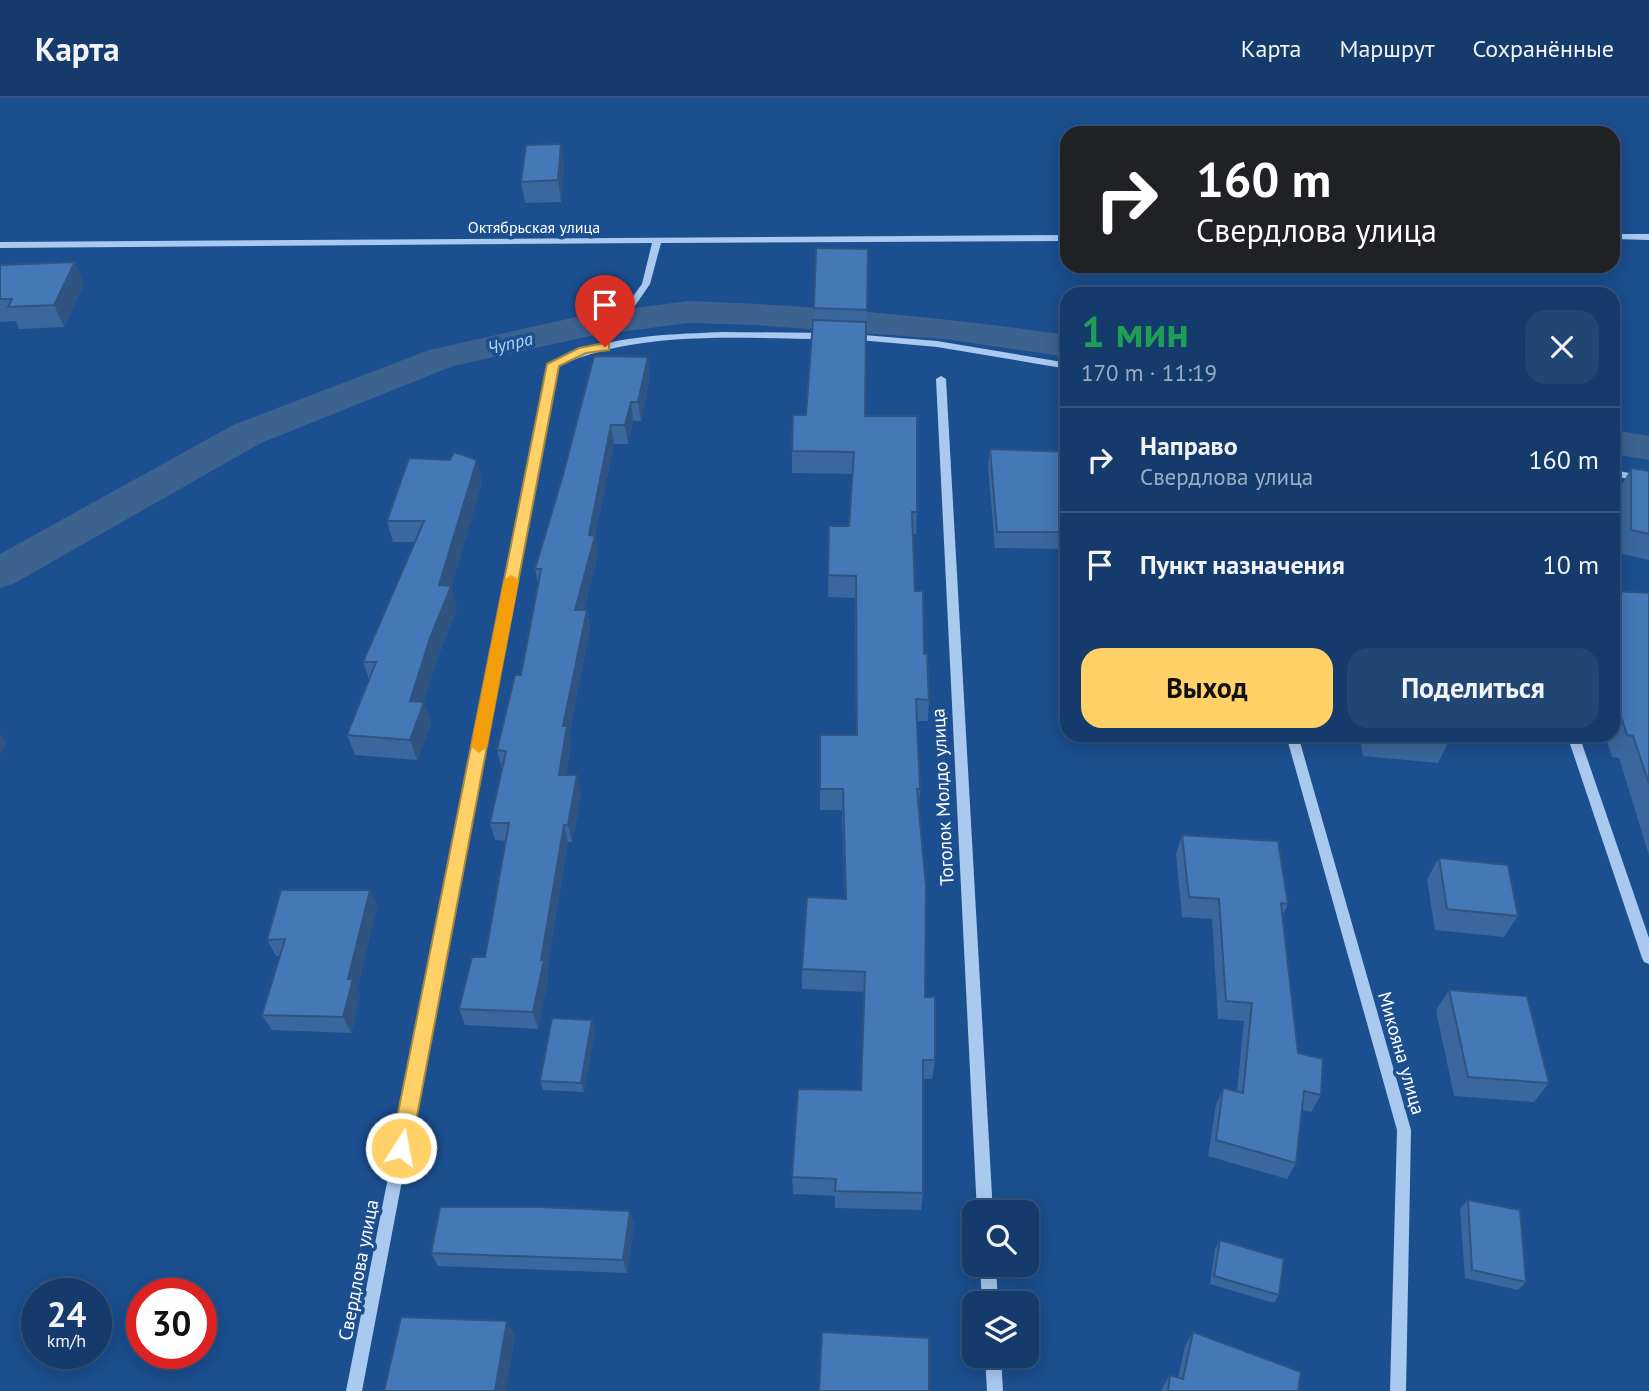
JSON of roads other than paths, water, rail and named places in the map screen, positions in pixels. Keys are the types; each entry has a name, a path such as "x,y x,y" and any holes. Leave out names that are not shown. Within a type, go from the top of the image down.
{"street":[{"path":"1620,237 1649,237"},
{"name":"Октябрьская улица","path":"0,244 1060,238"},
{"path":"625,314 646,284 657,240"},
{"name":"Свердлова улица","path":"354,1391 553,364 583,350 669,338 847,336 937,344 1060,365"},
{"name":"Тоголок Молдо улица","path":"941,379 984,1200"},
{"path":"1620,473 1649,480"},
{"name":"Микояна улица","path":"1294,742 1404,1130 1398,1391"},
{"path":"1575,742 1649,958"},
{"path":"994,1368 995,1391"}],"waterway":[{"name":"Чупра","path":"0,573 247,434 442,358 590,325 688,312 755,314 944,328 1060,345"},
{"name":"Чупра","path":"1620,443 1649,448"}]}
